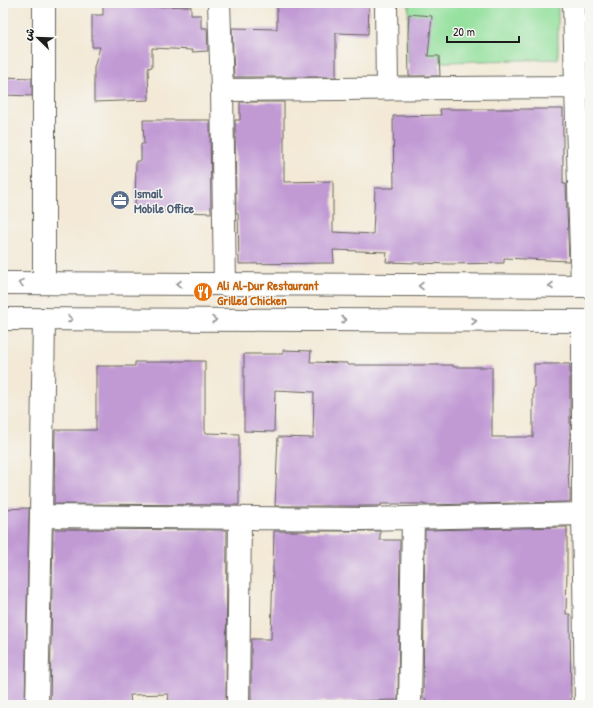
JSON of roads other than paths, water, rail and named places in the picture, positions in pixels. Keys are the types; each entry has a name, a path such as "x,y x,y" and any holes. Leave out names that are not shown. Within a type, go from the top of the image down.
{"street":[{"path":"44,3 44,283"},
{"path":"219,3 225,284"},
{"path":"386,3 387,89"},
{"path":"3,283 586,286 576,87 574,3"},
{"path":"222,90 576,87"},
{"path":"3,319 587,321 583,514 586,705"},
{"path":"37,705 44,319"},
{"path":"41,516 357,519 583,514"},
{"path":"238,705 240,518"},
{"path":"410,705 413,518"}],"place":[{"name":"Ismail Mobile Office","path":"120,200"},
{"name":"Ali Al-Dur Restaurant Grilled Chicken","path":"203,292"}]}
